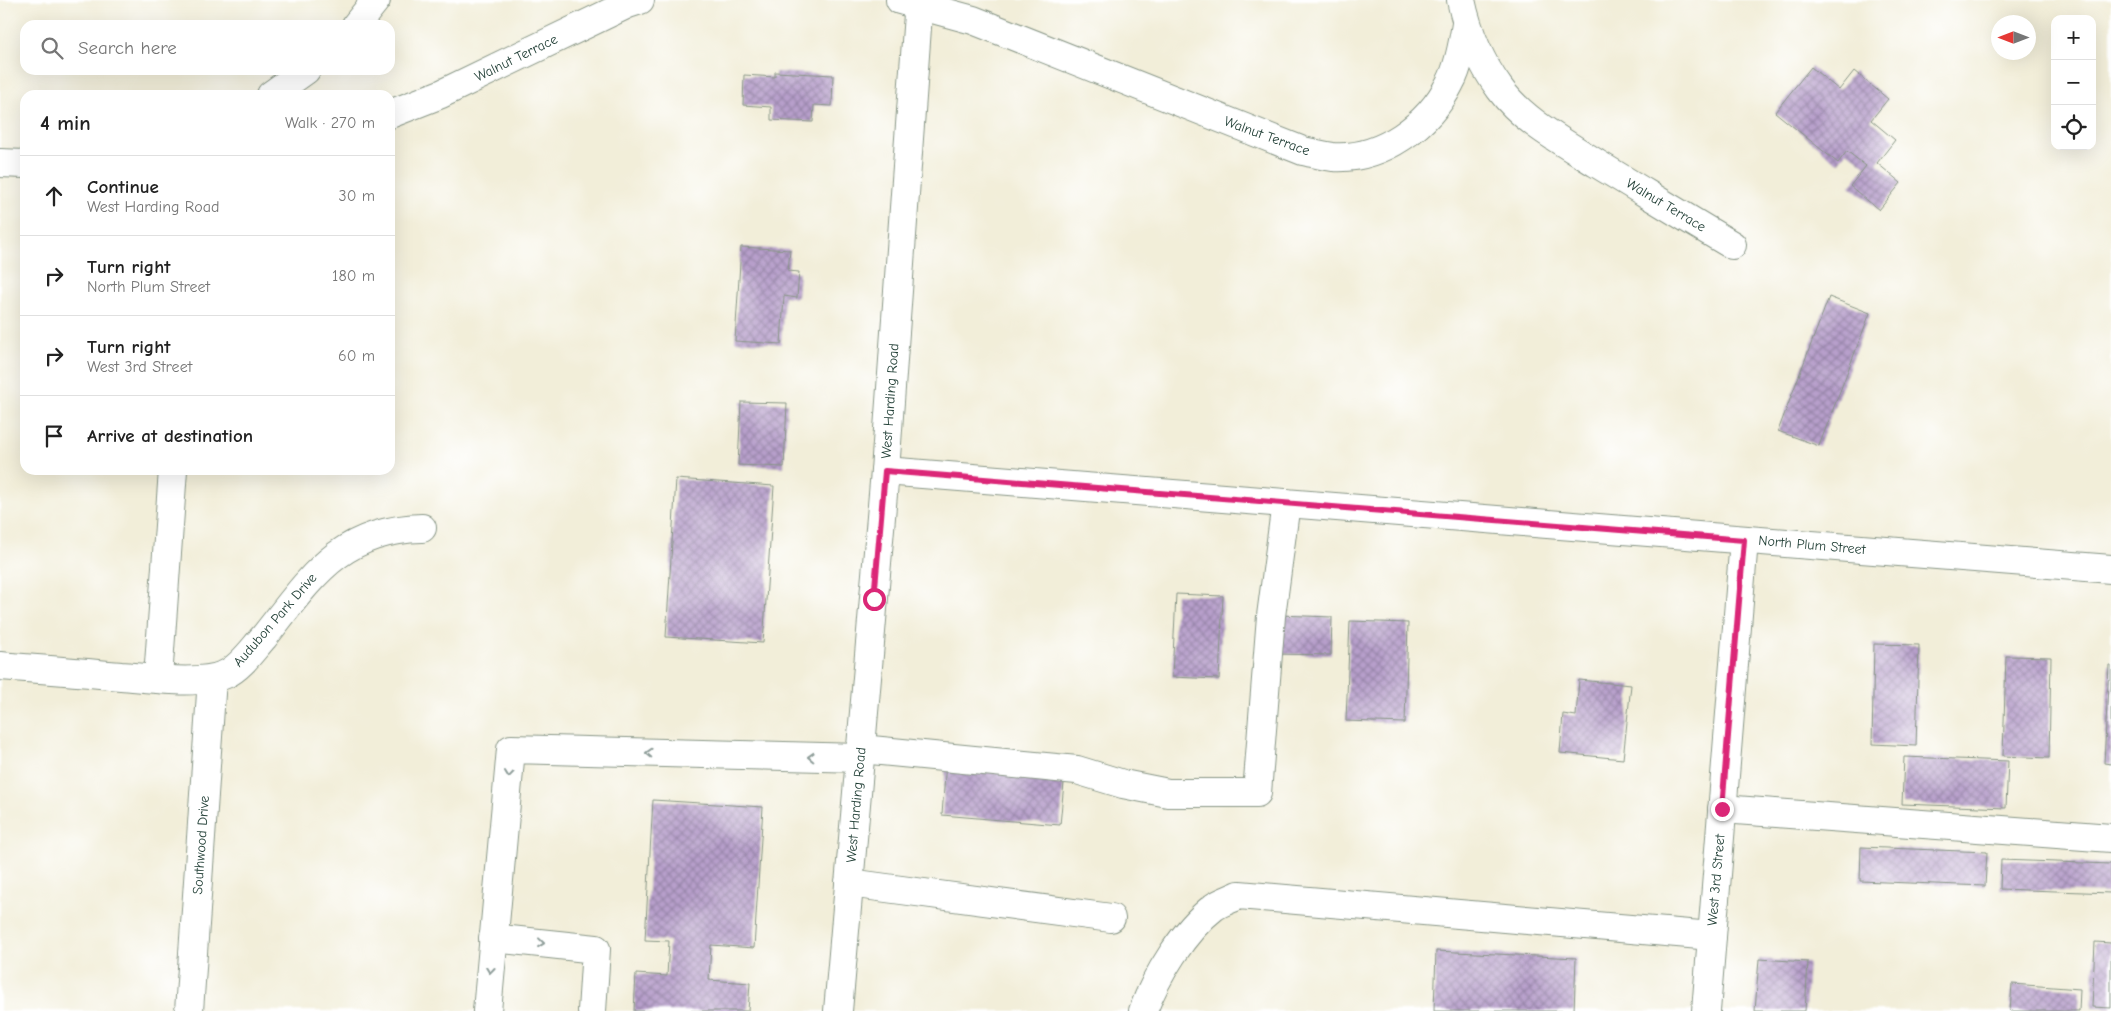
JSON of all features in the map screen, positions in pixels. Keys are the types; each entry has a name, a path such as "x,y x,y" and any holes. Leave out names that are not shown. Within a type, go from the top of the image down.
{"street":[{"path":"360,20 376,0"},
{"name":"Walnut Terrace","path":"395,112 441,94 628,4 640,0"},
{"name":"Walnut Terrace","path":"913,1 973,20 1303,152 1334,157 1362,154 1388,145 1416,126 1439,102 1452,82 1464,12"},
{"name":"West Harding Road","path":"838,1011 885,471 913,1"},
{"name":"Walnut Terrace","path":"1464,12 1480,59 1501,91 1518,109 1552,136 1732,244"},
{"path":"278,90 299,75"},
{"path":"0,163 20,164"},
{"name":"North Plum Street","path":"885,471 2111,569"},
{"path":"158,678 173,475"},
{"path":"487,1011 511,749 860,754 1077,770 1123,784 1168,792 1257,793 1271,616 1286,503"},
{"name":"Audubon Park Drive","path":"0,666 158,678 212,679 228,673 249,655 316,572 342,550 370,536 403,529 422,528"},
{"name":"West 3rd Street","path":"1706,1011 1744,540"},
{"name":"Southwood Drive","path":"189,1011 212,679"},
{"path":"1722,809 2111,838"},
{"path":"849,883 1112,918"},
{"path":"1143,1011 1156,979 1193,928 1215,906 1239,895 1712,936"},
{"path":"493,938 596,949 592,1011"}],"building":[{"path":"1811,67 1839,90 1854,71 1888,99 1871,120 1895,140 1877,163 1901,183 1879,210 1850,186 1866,166 1847,151 1838,163 1775,112"},
{"path":"775,72 833,75 832,106 814,105 813,122 771,120 771,107 743,105 744,75 775,77"},
{"path":"741,247 790,250 788,271 799,272 797,298 784,296 781,344 735,341"},
{"path":"1829,297 1870,313 1819,446 1778,431"},
{"path":"741,402 787,403 784,467 738,465"},
{"path":"676,479 774,486 763,643 666,637"},
{"path":"1176,594 1223,596 1219,679 1172,677"},
{"path":"1278,615 1332,617 1331,655 1276,654"},
{"path":"1350,621 1408,623 1405,723 1346,721"},
{"path":"1874,644 1919,645 1916,746 1872,744"},
{"path":"2006,656 2051,657 2049,758 2003,756"},
{"path":"2109,665 2111,665 2111,764 2104,763"},
{"path":"1579,680 1631,685 1623,759 1560,753 1563,714 1576,716"},
{"path":"1904,757 2008,761 2006,808 1902,804"},
{"path":"946,762 1065,772 1060,825 942,815"},
{"path":"653,800 763,807 754,948 711,945 709,980 750,983 748,1011 634,1011 636,974 667,976 669,941 645,940"},
{"path":"1861,847 1987,852 1985,886 1860,881"},
{"path":"2001,860 2111,864 2111,893 2000,889"},
{"path":"2095,942 2111,943 2111,1008 2092,1007"},
{"path":"1436,951 1576,958 1574,1011 1434,1011"},
{"path":"1759,959 1808,962 1805,1011 1755,1011"},
{"path":"2012,984 2080,989 2079,1011 2010,1011"}],"route":[{"path":"874,599 885,471 1744,540 1722,809"}]}
